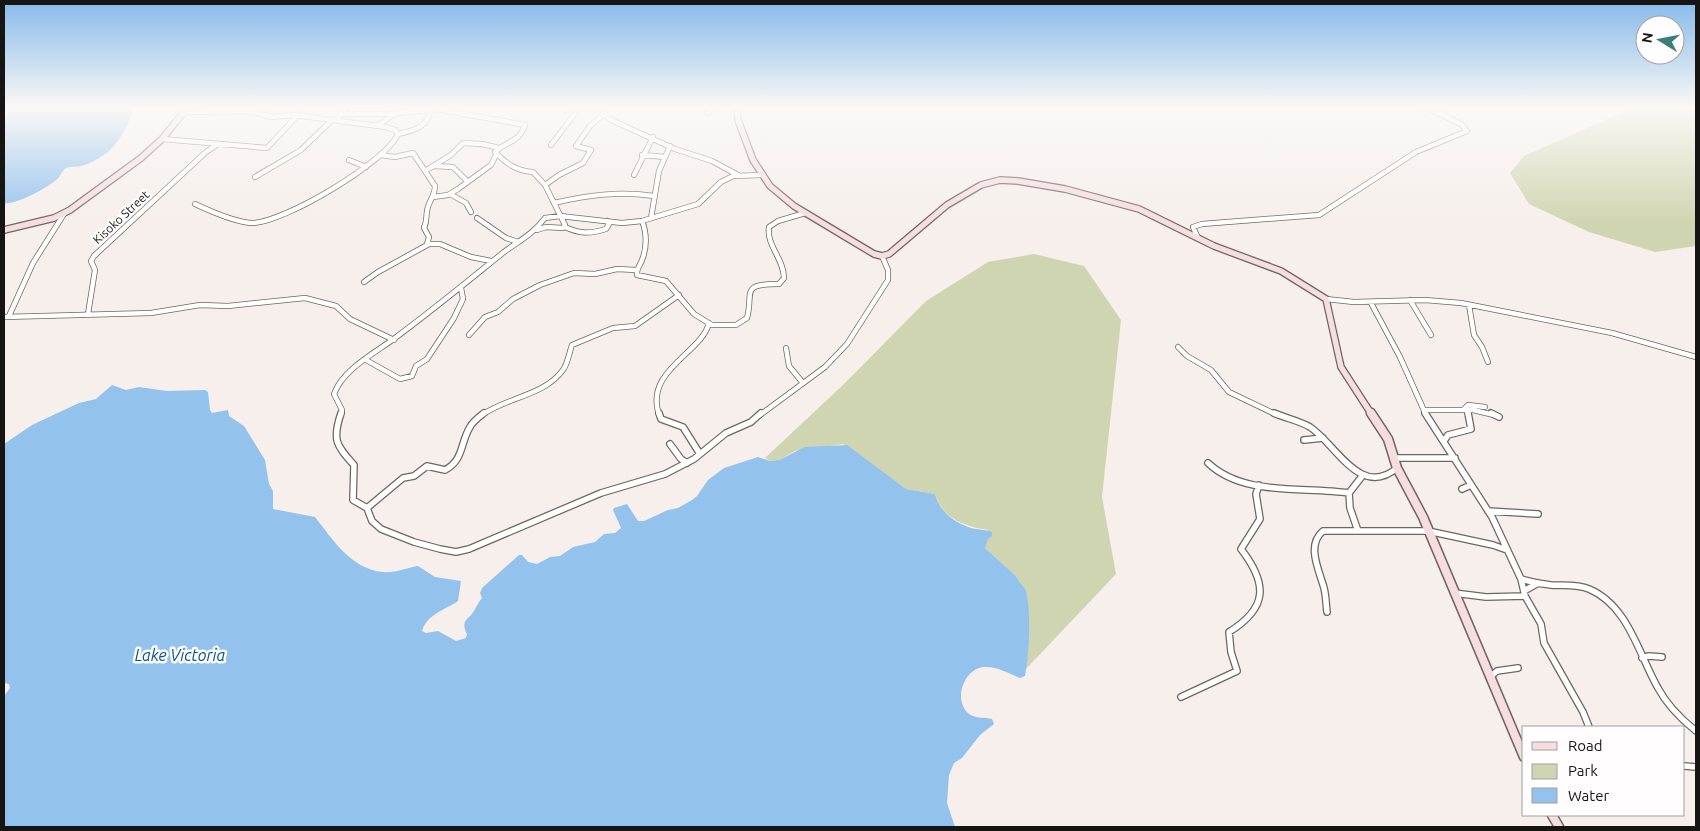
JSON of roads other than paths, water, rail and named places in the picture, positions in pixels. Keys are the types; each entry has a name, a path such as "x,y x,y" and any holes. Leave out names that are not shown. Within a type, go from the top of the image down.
{"main road":[{"path":"4,230 64,214 141,158 155,146"},
{"path":"748,146 761,175 775,191 805,213 874,254 882,256 889,254 947,205 981,185 1000,180 1036,183 1138,209 1198,239 1281,271 1326,299 1341,367 1384,432 1397,468 1428,531 1522,753"},
{"path":"1553,816 1559,827"}],"street":[{"path":"206,152 207,146"},
{"name":"Kisoko Street","path":"88,314 95,270 91,261 94,256 206,152 215,146"},
{"path":"240,146 267,148 269,146"},
{"path":"255,177 306,146"},
{"path":"195,204 219,215 257,223 284,215 315,199 366,167 388,146"},
{"path":"425,171 451,155 460,146"},
{"path":"490,146 499,148"},
{"path":"433,197 450,194 491,165 496,150 504,146"},
{"path":"546,185 559,175 574,170 588,158 591,150 576,146"},
{"path":"634,175 648,146"},
{"path":"651,218 659,171 670,146 706,158 738,175"},
{"path":"1198,239 1194,226 1222,222 1319,216 1416,152 1431,146"},
{"path":"364,282 380,269 404,259 426,244 429,238 424,228 428,219 427,211 435,186 413,153 395,157 380,155"},
{"path":"496,154 507,164 520,170 533,172 546,185 565,227"},
{"path":"642,155 666,157"},
{"path":"349,160 366,167"},
{"path":"433,166 452,167 467,181"},
{"path":"534,232 545,218 560,216 627,223 642,221 698,204 721,182 738,175 761,175"},
{"path":"554,203 588,195 630,193 654,196"},
{"path":"450,194 463,201 471,212"},
{"path":"636,270 639,276 666,281 694,314 709,323 734,326 743,322 748,316 748,297 753,288 762,283 778,284 782,281 784,270 776,248 769,241 767,230 774,223 805,213"},
{"path":"64,214 47,237 24,278 6,317 63,317 88,314 151,313 193,306 228,306 305,298 336,306 350,318 394,340"},
{"path":"478,218 506,238 518,242"},
{"path":"607,221 609,224 606,229 583,234 565,227 543,227 534,232 492,261 461,288 366,360 337,386 334,394 342,410 336,429 338,449 354,465 352,498 367,508 372,521 381,529 428,546 461,551 587,499 649,479 687,463 726,432 751,422 825,367 840,353 886,284 888,270 882,256"},
{"path":"636,270 644,255 646,230 642,221"},
{"path":"426,244 438,243 470,258 492,261"},
{"path":"469,335 485,317 501,310 510,301 533,288 571,274 595,274 616,268 636,270"},
{"path":"366,360 400,380 412,376 415,367 427,359 458,312 462,299 461,288"},
{"path":"367,508 403,478 414,476 427,466 445,470 455,464 462,451 464,436 470,426 492,408 533,392 552,382 563,370 570,357 572,345 613,328 635,326 679,295"},
{"path":"1326,299 1342,302 1371,303 1410,300 1442,301 1468,305 1591,328 1664,346 1696,357"},
{"path":"1410,300 1431,335"},
{"path":"672,301 684,301"},
{"path":"1371,303 1425,410 1488,510 1522,579 1524,594 1541,624 1544,643 1589,726"},
{"path":"1468,305 1474,335 1484,350 1488,362"},
{"path":"700,454 683,428 661,419 658,412 658,399 665,377 680,357 705,336 709,323"},
{"path":"1178,347 1187,356 1211,370 1229,392 1262,409 1305,424 1323,438 1354,470 1362,475 1383,477 1391,474 1397,468"},
{"path":"786,348 789,366 803,383"},
{"path":"1444,441 1448,435 1471,430 1465,410 1468,405 1485,407"},
{"path":"1425,410 1446,408 1495,414 1499,417"},
{"path":"1304,440 1323,438"},
{"path":"670,444 678,456 687,463"},
{"path":"1394,458 1455,458"},
{"path":"1208,463 1221,476 1258,485 1326,489 1348,493"},
{"path":"1358,532 1350,509 1348,493 1362,475"},
{"path":"1181,697 1237,671 1231,652 1229,632 1252,615 1258,606 1260,596 1254,566 1241,549 1260,521 1260,513 1254,496 1258,485"},
{"path":"1462,489 1471,485"},
{"path":"1488,510 1538,514"},
{"path":"1327,612 1324,588 1317,567 1316,539 1319,533 1323,531 1428,531 1493,545 1507,550"},
{"path":"1522,579 1538,583 1581,587 1595,591 1611,605 1623,620 1667,703 1696,731"},
{"path":"1454,593 1486,597 1524,594 1538,583"},
{"path":"1642,658 1648,656 1662,657"},
{"path":"1490,678 1497,671 1518,668"}],"water":[{"path":"4,146 114,146 96,160 81,166 66,168 55,181 33,195 4,203"},
{"name":"Lake Victoria","path":"112,385 126,390 139,387 167,391 205,390 208,392 212,413 228,410 229,416 244,426 265,460 269,484 273,491 273,509 315,517 344,552 361,565 372,570 392,572 418,566 435,577 461,581 458,601 432,616 424,625 422,631 426,633 438,631 456,641 466,638 467,634 464,625 482,598 480,593 482,588 519,555 522,555 528,562 537,564 550,557 560,556 573,547 595,542 604,534 615,533 621,528 613,510 627,504 638,521 644,521 668,510 678,508 697,496 708,480 724,468 758,457 770,461 779,460 805,447 847,445 906,489 935,494 943,510 962,525 992,532 992,536 988,539 985,548 1016,576 1025,589 1027,596 1029,631 1025,676 1020,678 998,669 983,667 976,669 970,674 962,687 962,702 969,714 992,719 994,724 980,735 962,758 954,763 949,775 947,803 955,827 4,827 4,696 10,688 9,684 4,683 4,444 32,425 79,403 96,399"}]}
